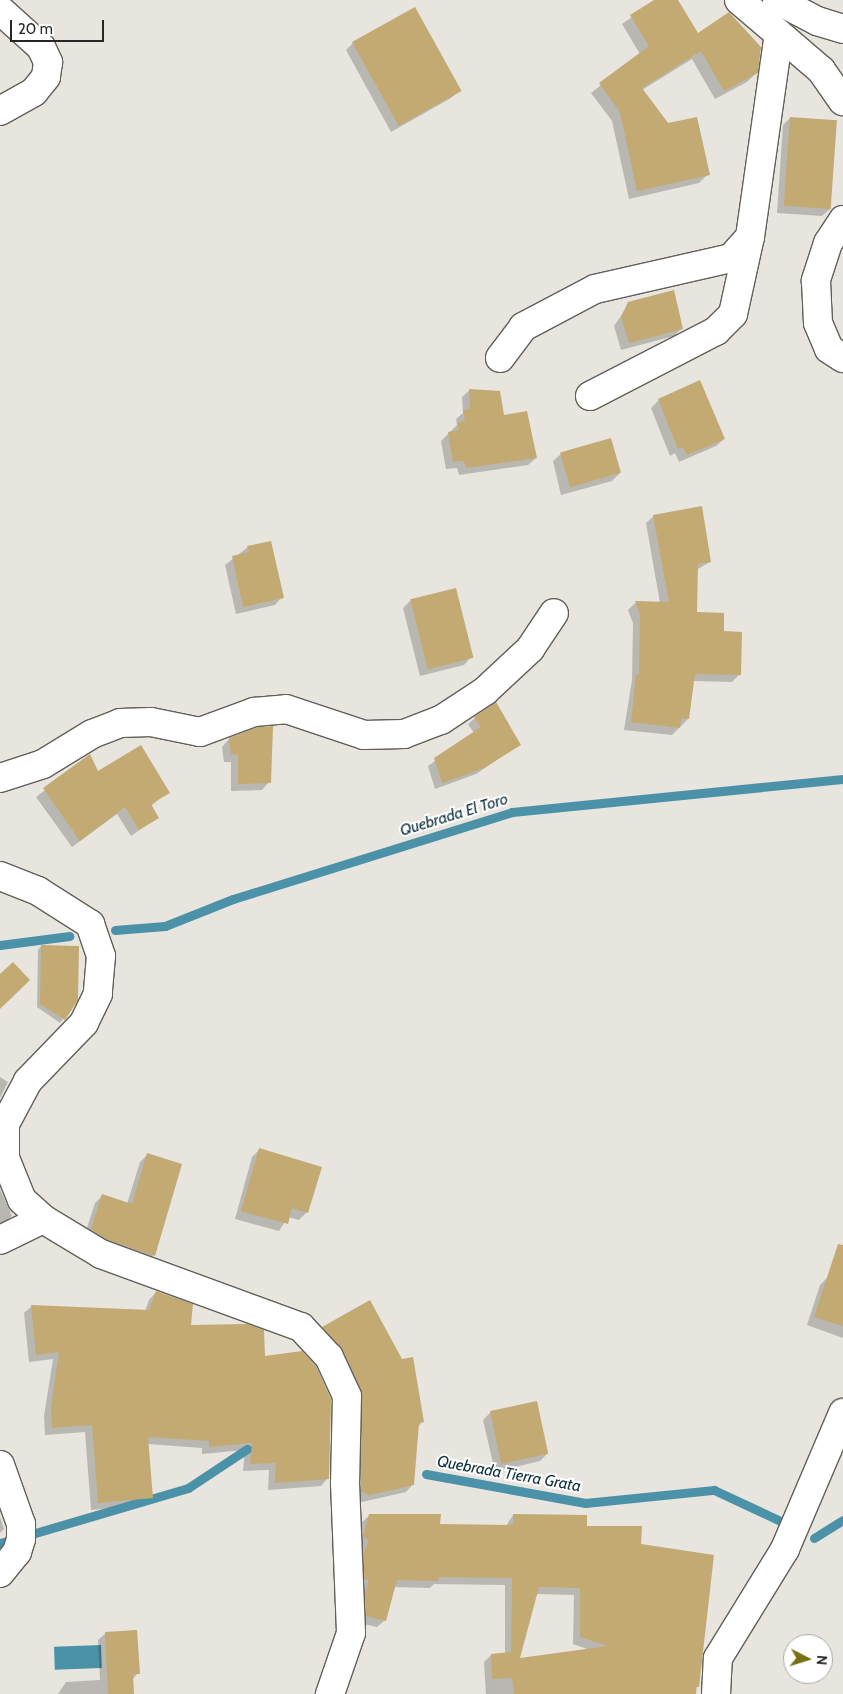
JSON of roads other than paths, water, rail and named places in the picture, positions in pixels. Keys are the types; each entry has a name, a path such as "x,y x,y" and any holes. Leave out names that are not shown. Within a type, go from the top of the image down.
{"street":[{"path":"739,0 821,70 843,101"},
{"path":"777,0 817,21 843,29"},
{"path":"0,10 41,47 48,62 46,77 34,92 0,111"},
{"path":"590,396 716,331 733,314 750,238 779,34"},
{"path":"843,220 828,243 816,281 818,323 830,349 843,358"},
{"path":"500,358 523,327 596,289 731,258 750,238"},
{"path":"0,778 43,764 92,734 120,723 150,722 200,732 254,712 286,709 364,735 404,734 441,720 485,690 530,649 554,613"},
{"path":"0,876 38,891 90,924 101,956 98,994 84,1023 28,1081 5,1124 5,1158 22,1200 43,1219 101,1254 301,1327 329,1357 347,1396 346,1483 350,1633 330,1694"},
{"path":"0,1240 43,1219"},
{"path":"716,1694 718,1658 785,1549 843,1413"},
{"path":"0,1465 21,1524 21,1539 17,1552 0,1573"}],"water":[{"path":"101,1645 102,1668 55,1670 54,1647"}],"waterway":[{"name":"Quebrada El Toro","path":"115,930 165,926 233,899 512,812 843,779"},
{"name":"Quebrada El Toro","path":"0,945 69,936"},
{"name":"Quebrada Tierra Grata","path":"25,1536 188,1488 247,1449"},
{"name":"Quebrada Tierra Grata","path":"426,1474 585,1503 714,1490 789,1525"},
{"name":"Quebrada Tierra Grata","path":"814,1538 843,1520"},
{"name":"Quebrada Tierra Grata","path":"0,1543 15,1539"}]}
